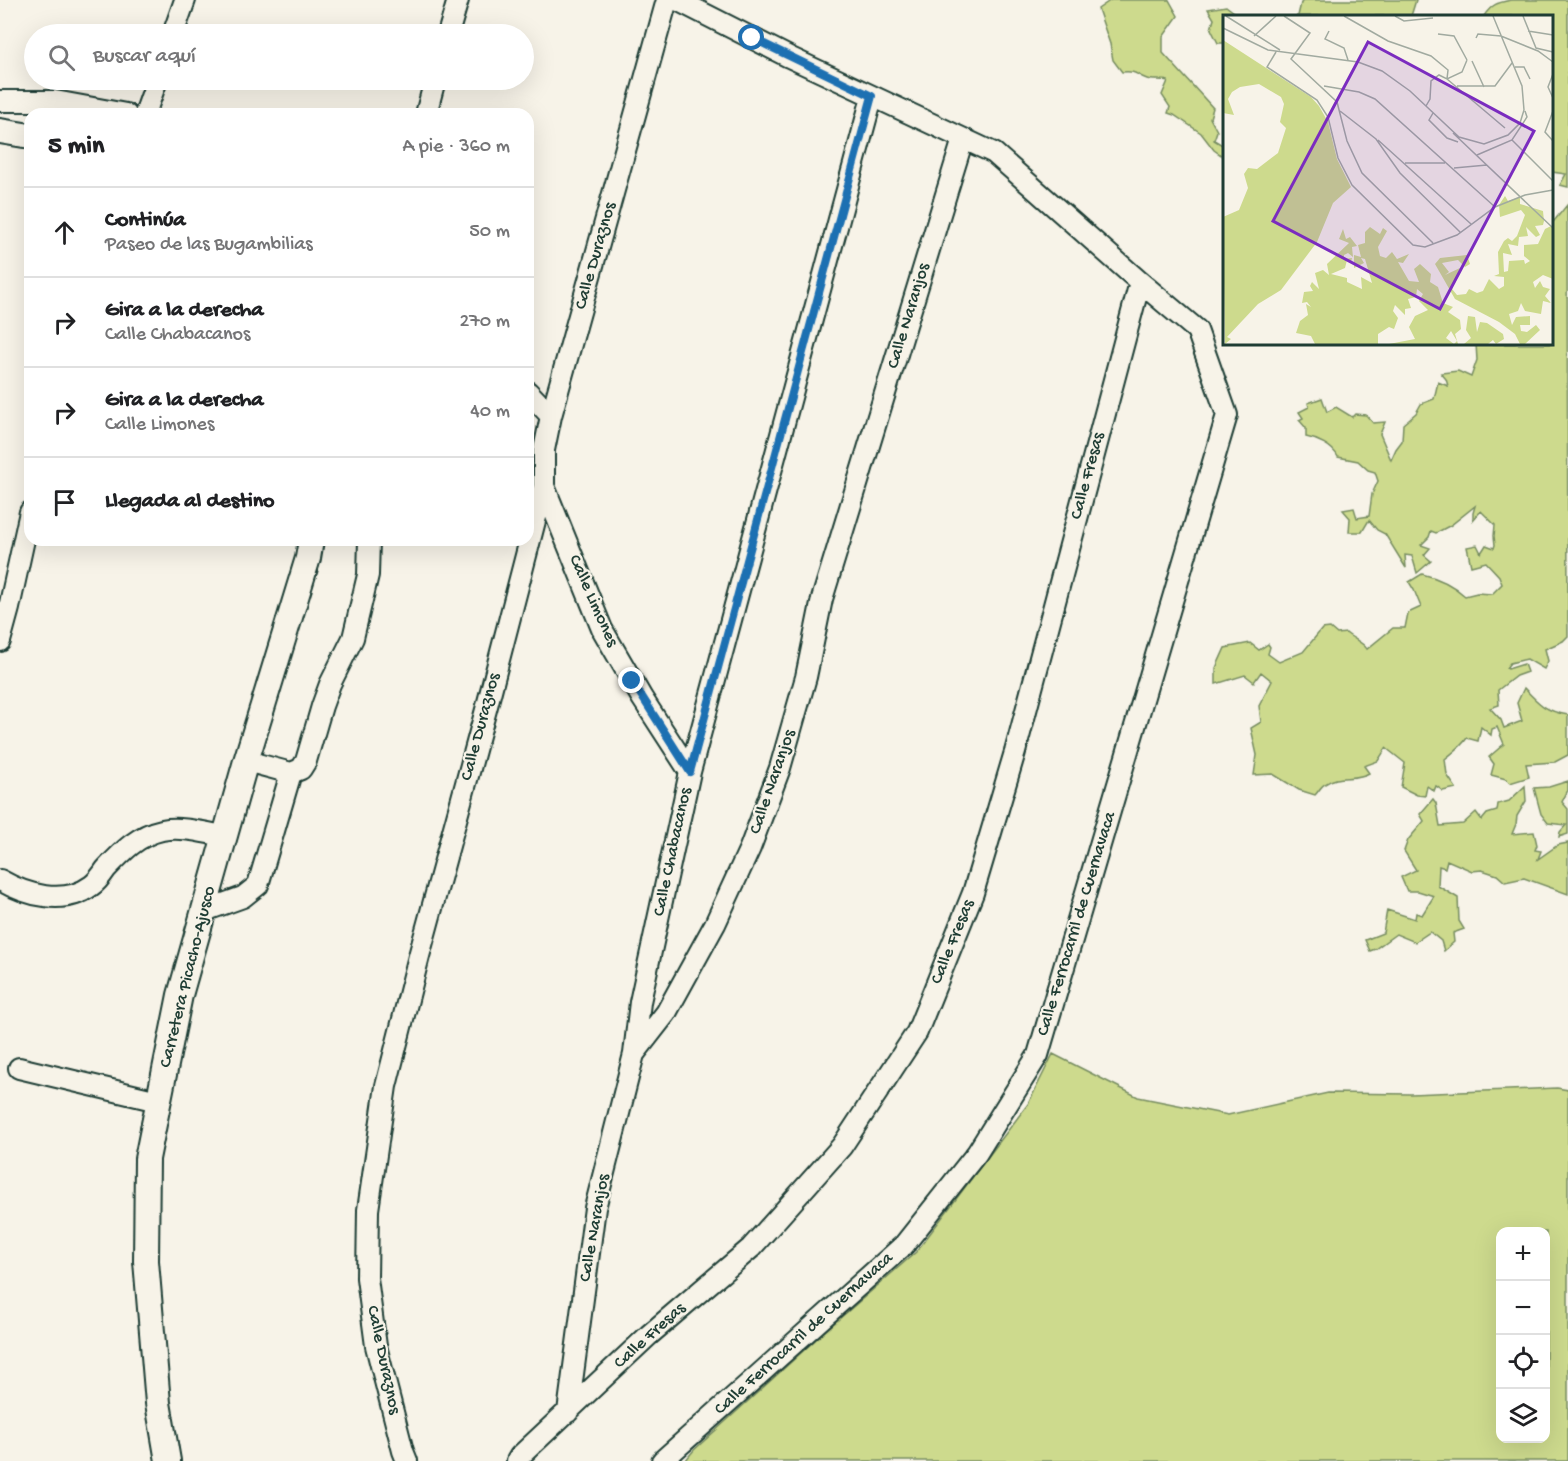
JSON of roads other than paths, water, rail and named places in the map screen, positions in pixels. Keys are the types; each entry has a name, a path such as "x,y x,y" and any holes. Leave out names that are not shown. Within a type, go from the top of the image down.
{"main road":[{"path":"0,131 24,134"},
{"name":"Carretera Picacho-Ajusco","path":"168,1461 158,1403 146,1261 147,1159 180,995 246,761 312,546"}],"street":[{"path":"177,24 185,0"},
{"path":"451,24 458,0"},
{"name":"Calle Duraznos","path":"534,525 544,486 544,450 551,416 667,0"},
{"name":"Calle Ferrocarril de Cuernavaca","path":"662,1461 904,1245 977,1153 1038,1055 1227,415 1197,330 994,153 789,57 677,0"},
{"path":"147,108 153,90"},
{"path":"428,108 432,90"},
{"name":"Calle Chabacanos","path":"634,1054 640,1002 690,772 872,96"},
{"path":"0,100 55,101 93,108"},
{"name":"Calle Naranjos","path":"568,1412 595,1208 634,1054 666,1013 715,924 750,848 780,768 806,677 822,599 963,139"},
{"name":"Calle Fresas","path":"518,1461 520,1456 649,1335 751,1248 842,1146 917,1032 973,893 1015,752 1140,282"},
{"path":"534,398 551,416"},
{"name":"Calle Limones","path":"544,486 602,629 642,698 690,772"},
{"path":"0,641 24,539"},
{"path":"246,761 291,773 301,769 306,761 330,684 353,638 368,575 369,546"},
{"name":"Calle Duraznos","path":"407,1461 376,1346 367,1278 368,1210 387,1086 419,956 528,546"},
{"path":"204,911 243,897 258,885 291,773"},
{"path":"0,880 33,894 56,897 78,893 92,885 126,848 142,837 162,830 185,829 225,836"},
{"path":"19,1068 158,1101"}]}
